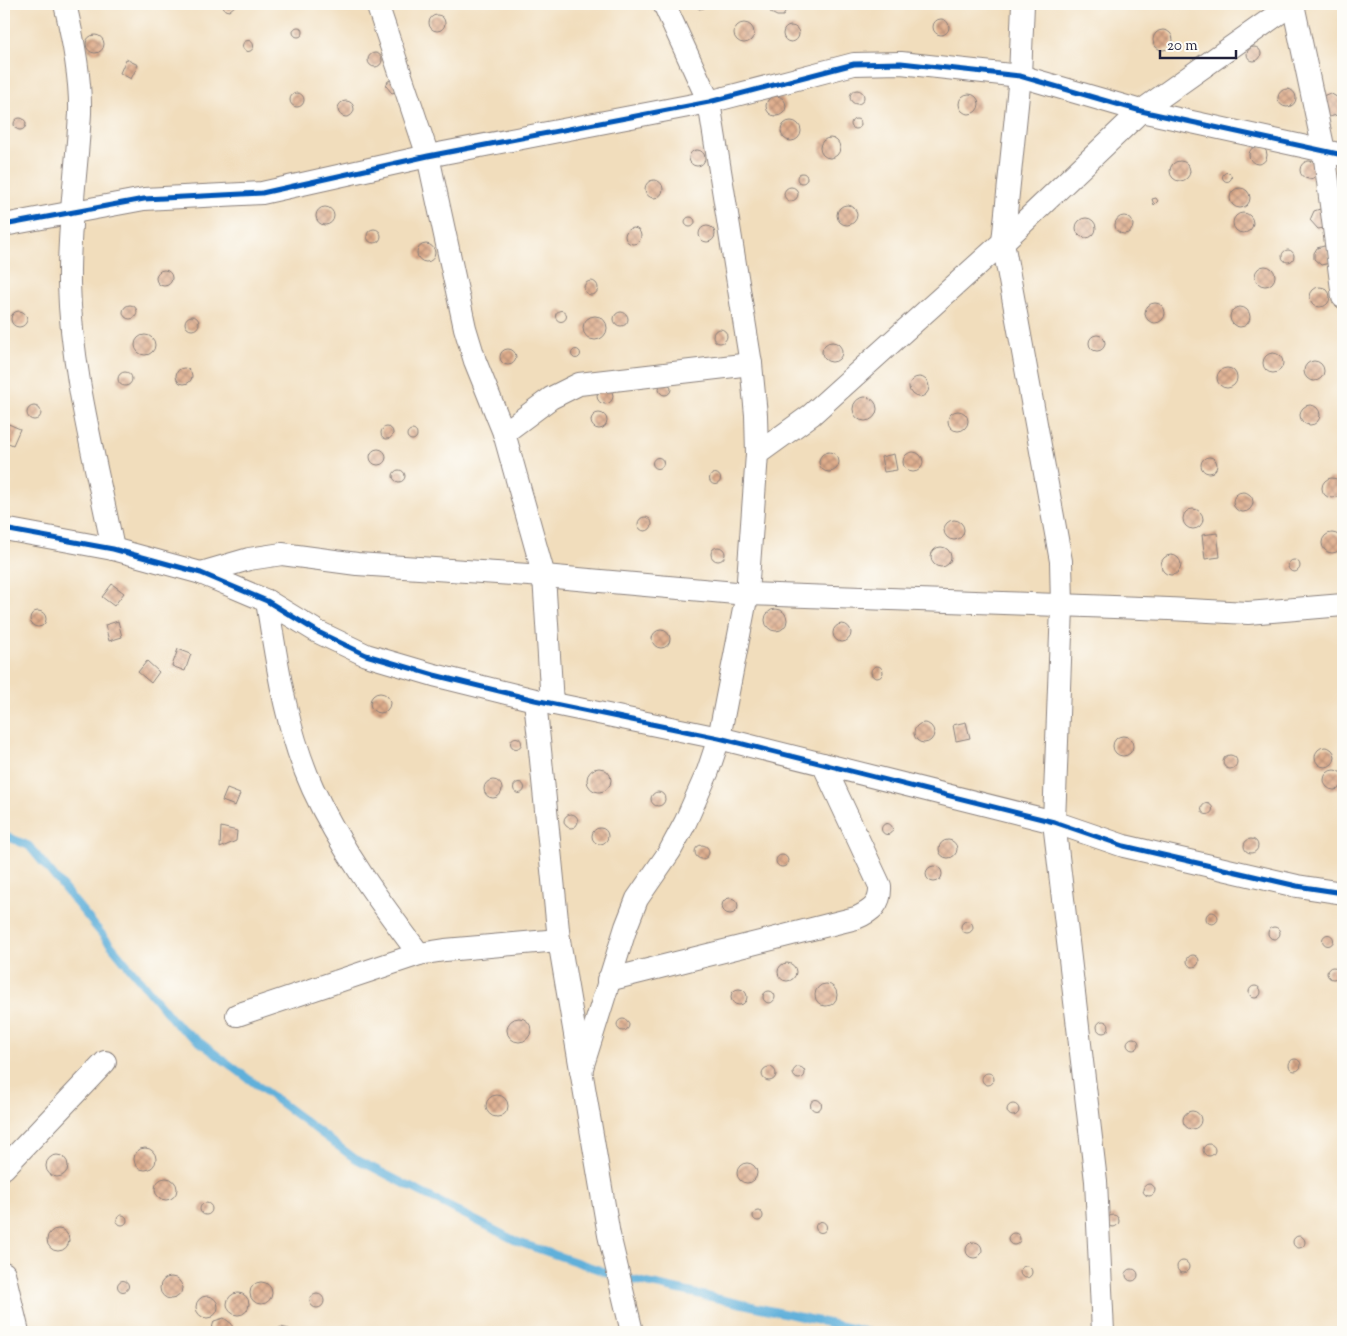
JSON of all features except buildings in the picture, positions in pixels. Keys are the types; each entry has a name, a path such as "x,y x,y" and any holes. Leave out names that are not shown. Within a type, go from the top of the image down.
{"street":[{"path":"65,4 76,67 80,111 69,282 76,363 113,549"},
{"path":"376,4 428,156 465,328 475,361 504,433 544,576 544,702 559,940 609,1235 632,1332"},
{"path":"581,1071 608,980 637,899 670,851 684,823 719,738 747,594 757,454 756,415 750,364 710,102 664,4"},
{"path":"1023,4 1020,76 1003,242 1061,561 1062,607 1054,822 1096,1181 1104,1316 1103,1332"},
{"path":"757,454 811,415 1003,242 1141,111 1292,4 1334,153 1343,297"},
{"path":"4,225 144,199 262,192 428,156 710,102 854,64 901,63 1020,76 1141,111 1334,153"},
{"path":"504,433 551,398 579,384 750,364"},
{"path":"4,528 113,549 200,573 266,601 318,632 366,655 434,675 544,702 719,738 824,764 1054,822 1124,846 1297,886 1343,893"},
{"path":"200,573 249,559 282,554 367,565 544,576 747,594 1248,613 1343,605"},
{"path":"266,601 282,693 313,788 365,880 419,954"},
{"path":"608,980 856,918 869,912 876,905 880,897 880,886 824,764"},
{"path":"237,1015 419,954 559,940"},
{"path":"4,1168 105,1062"},
{"path":"4,1273 18,1332"}],"waterway":[{"path":"4,835 29,846 177,1025 354,1158 518,1242 620,1277 869,1332"}],"cycle path":[{"path":"4,225 144,199 262,193 428,156 709,102 854,64 901,63 1020,76 1141,111 1343,155"},
{"path":"4,529 113,549 201,573 267,601 318,632 366,655 434,675 535,700 719,738 1054,822 1124,846 1297,886 1343,893"}]}
